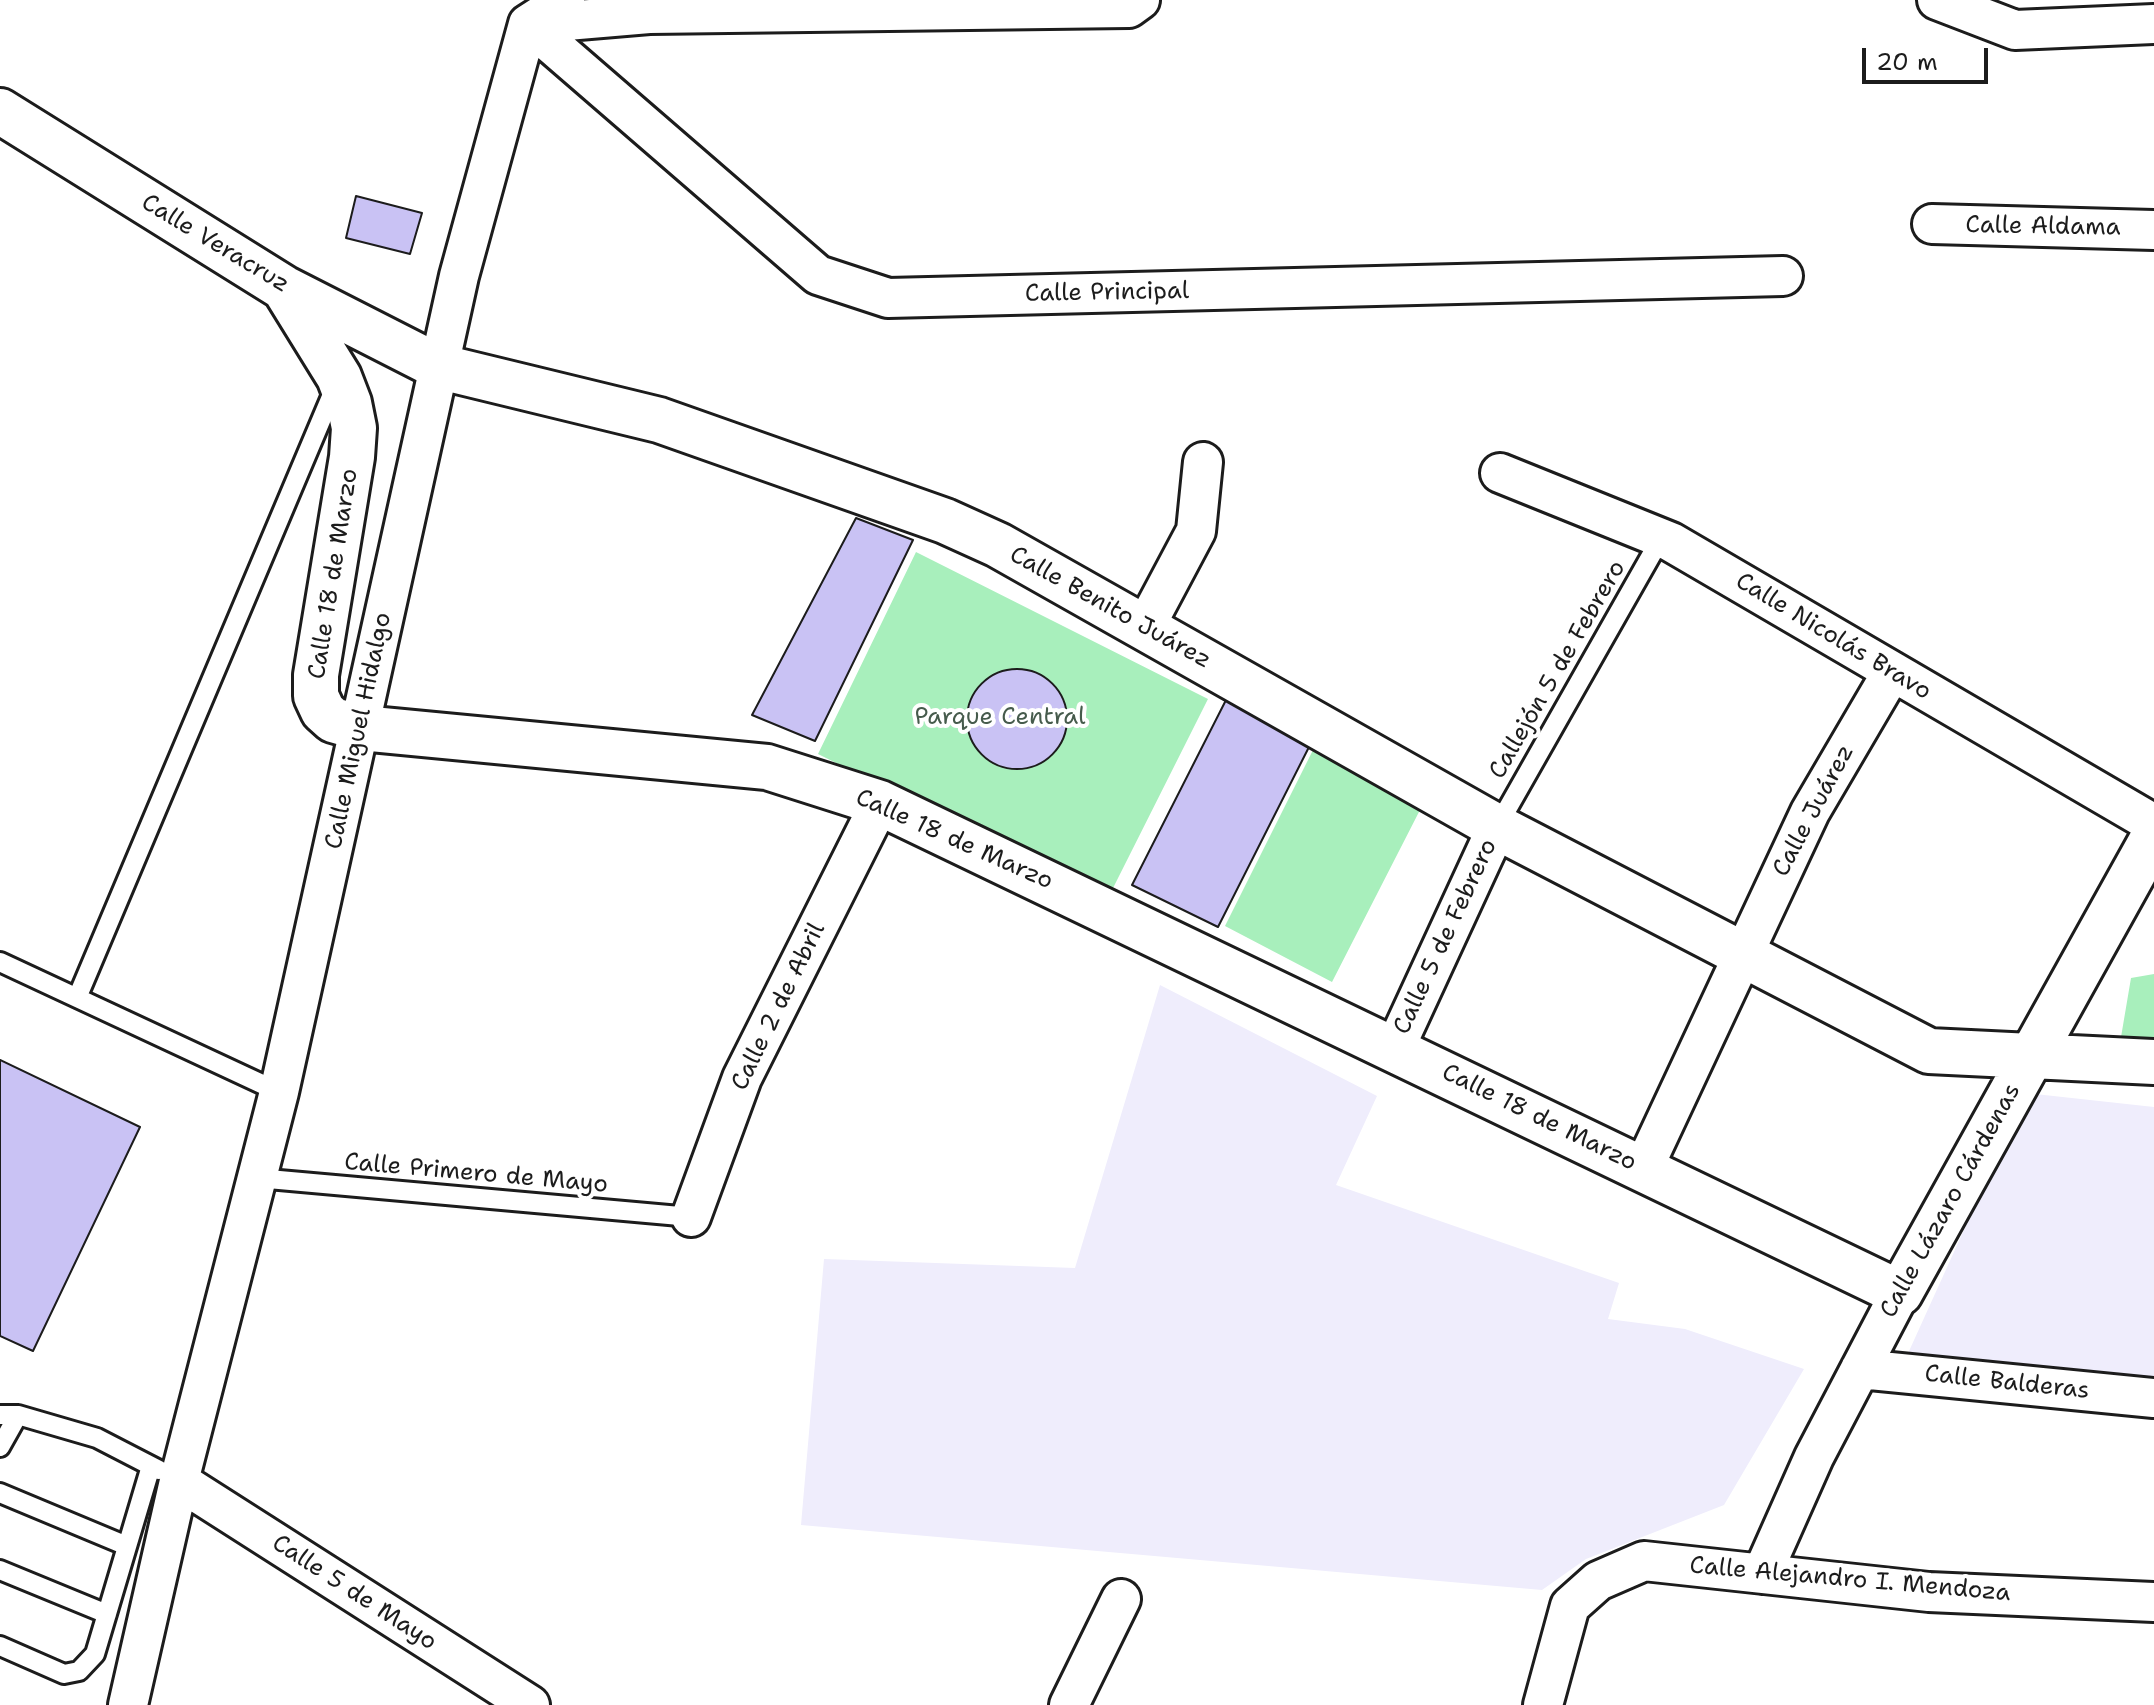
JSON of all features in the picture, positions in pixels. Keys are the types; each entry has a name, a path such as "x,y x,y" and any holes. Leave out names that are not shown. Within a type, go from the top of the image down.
{"main road":[{"name":"Calle Veracruz","path":"0,111 284,288 437,366"},
{"name":"Calle 18 de Marzo","path":"284,288 339,377 354,428 352,457 316,675 316,696 323,711 333,720 361,728 767,767 880,803 1900,1293"},
{"name":"Calle Benito Juárez","path":"437,366 659,420 945,521 1026,560 1497,827 1929,1051 2154,1062"},
{"name":"Calle Lázaro Cárdenas","path":"1900,1293 2154,836"}],"street":[{"path":"528,24 565,0"},
{"path":"528,24 649,14 1129,8 1140,0"},
{"path":"1937,0 2015,30 2154,24"},
{"name":"Calle Principal","path":"528,24 818,275 888,298 1783,276"},
{"name":"Calle Miguel Hidalgo","path":"128,1705 165,1474 257,1178 279,1092 361,728 437,366 528,24"},
{"name":"Calle Aldama","path":"1932,224 2154,230"},
{"path":"1145,627 1196,531 1203,462"},
{"name":"Calle Nicolás Bravo","path":"1500,473 1661,538 2154,824"},
{"name":"Calle Juárez","path":"1741,952 1810,812 1892,672"},
{"name":"Calle 2 de Abril","path":"691,1217 742,1078 880,803"},
{"name":"Calle 5 de Febrero","path":"1395,1048 1497,827"},
{"path":"1643,1169 1741,952"},
{"name":"Calle Lázaro Cárdenas","path":"1762,1574 1814,1457 1900,1293"},
{"name":"Calle Balderas","path":"1860,1369 2154,1398"},
{"name":"Calle 5 de Mayo","path":"165,1474 530,1705"},
{"name":"Calle Alejandro I. Mendoza","path":"1543,1705 1570,1606 1598,1581 1644,1561 1929,1592 2154,1602"},
{"path":"1069,1705 1121,1599"}],"lane":[{"path":"77,998 339,377"},
{"name":"Callejón 5 de Febrero","path":"1497,827 1661,538"},
{"path":"0,962 279,1092"},
{"name":"Calle Primero de Mayo","path":"257,1178 691,1217"},
{"path":"0,1447 9,1415 97,1438 165,1474 127,1546 95,1654 79,1671 64,1674 0,1646"},
{"path":"0,1493 127,1546"},
{"path":"0,1570 107,1614"}],"shaded area":[{"path":"1160,985 1377,1096 1336,1185 1619,1283 1608,1319 1685,1329 1804,1369 1724,1505 1586,1559 1542,1590 801,1525 824,1259 1075,1268"},
{"path":"2026,1093 2154,1107 2154,1380 1905,1360"}],"green space":[{"name":"Parque Central","path":"916,552 1208,699 1108,898 818,754"},
{"path":"1313,750 1421,808 1332,982 1225,926"},
{"path":"2154,974 2154,1040 2120,1043 2131,978"}],"building":[{"path":"356,196 422,213 410,254 346,238"},
{"path":"856,518 913,540 815,741 752,715"},
{"path":"1017,669 1036,672 1053,683 1064,700 1067,719 1064,738 1053,755 1036,766 1017,769 998,766 981,755 970,738 967,719 970,700 981,683 998,672"},
{"path":"1226,700 1310,745 1218,927 1132,885"},
{"path":"0,1060 140,1127 33,1351 0,1336"}]}
